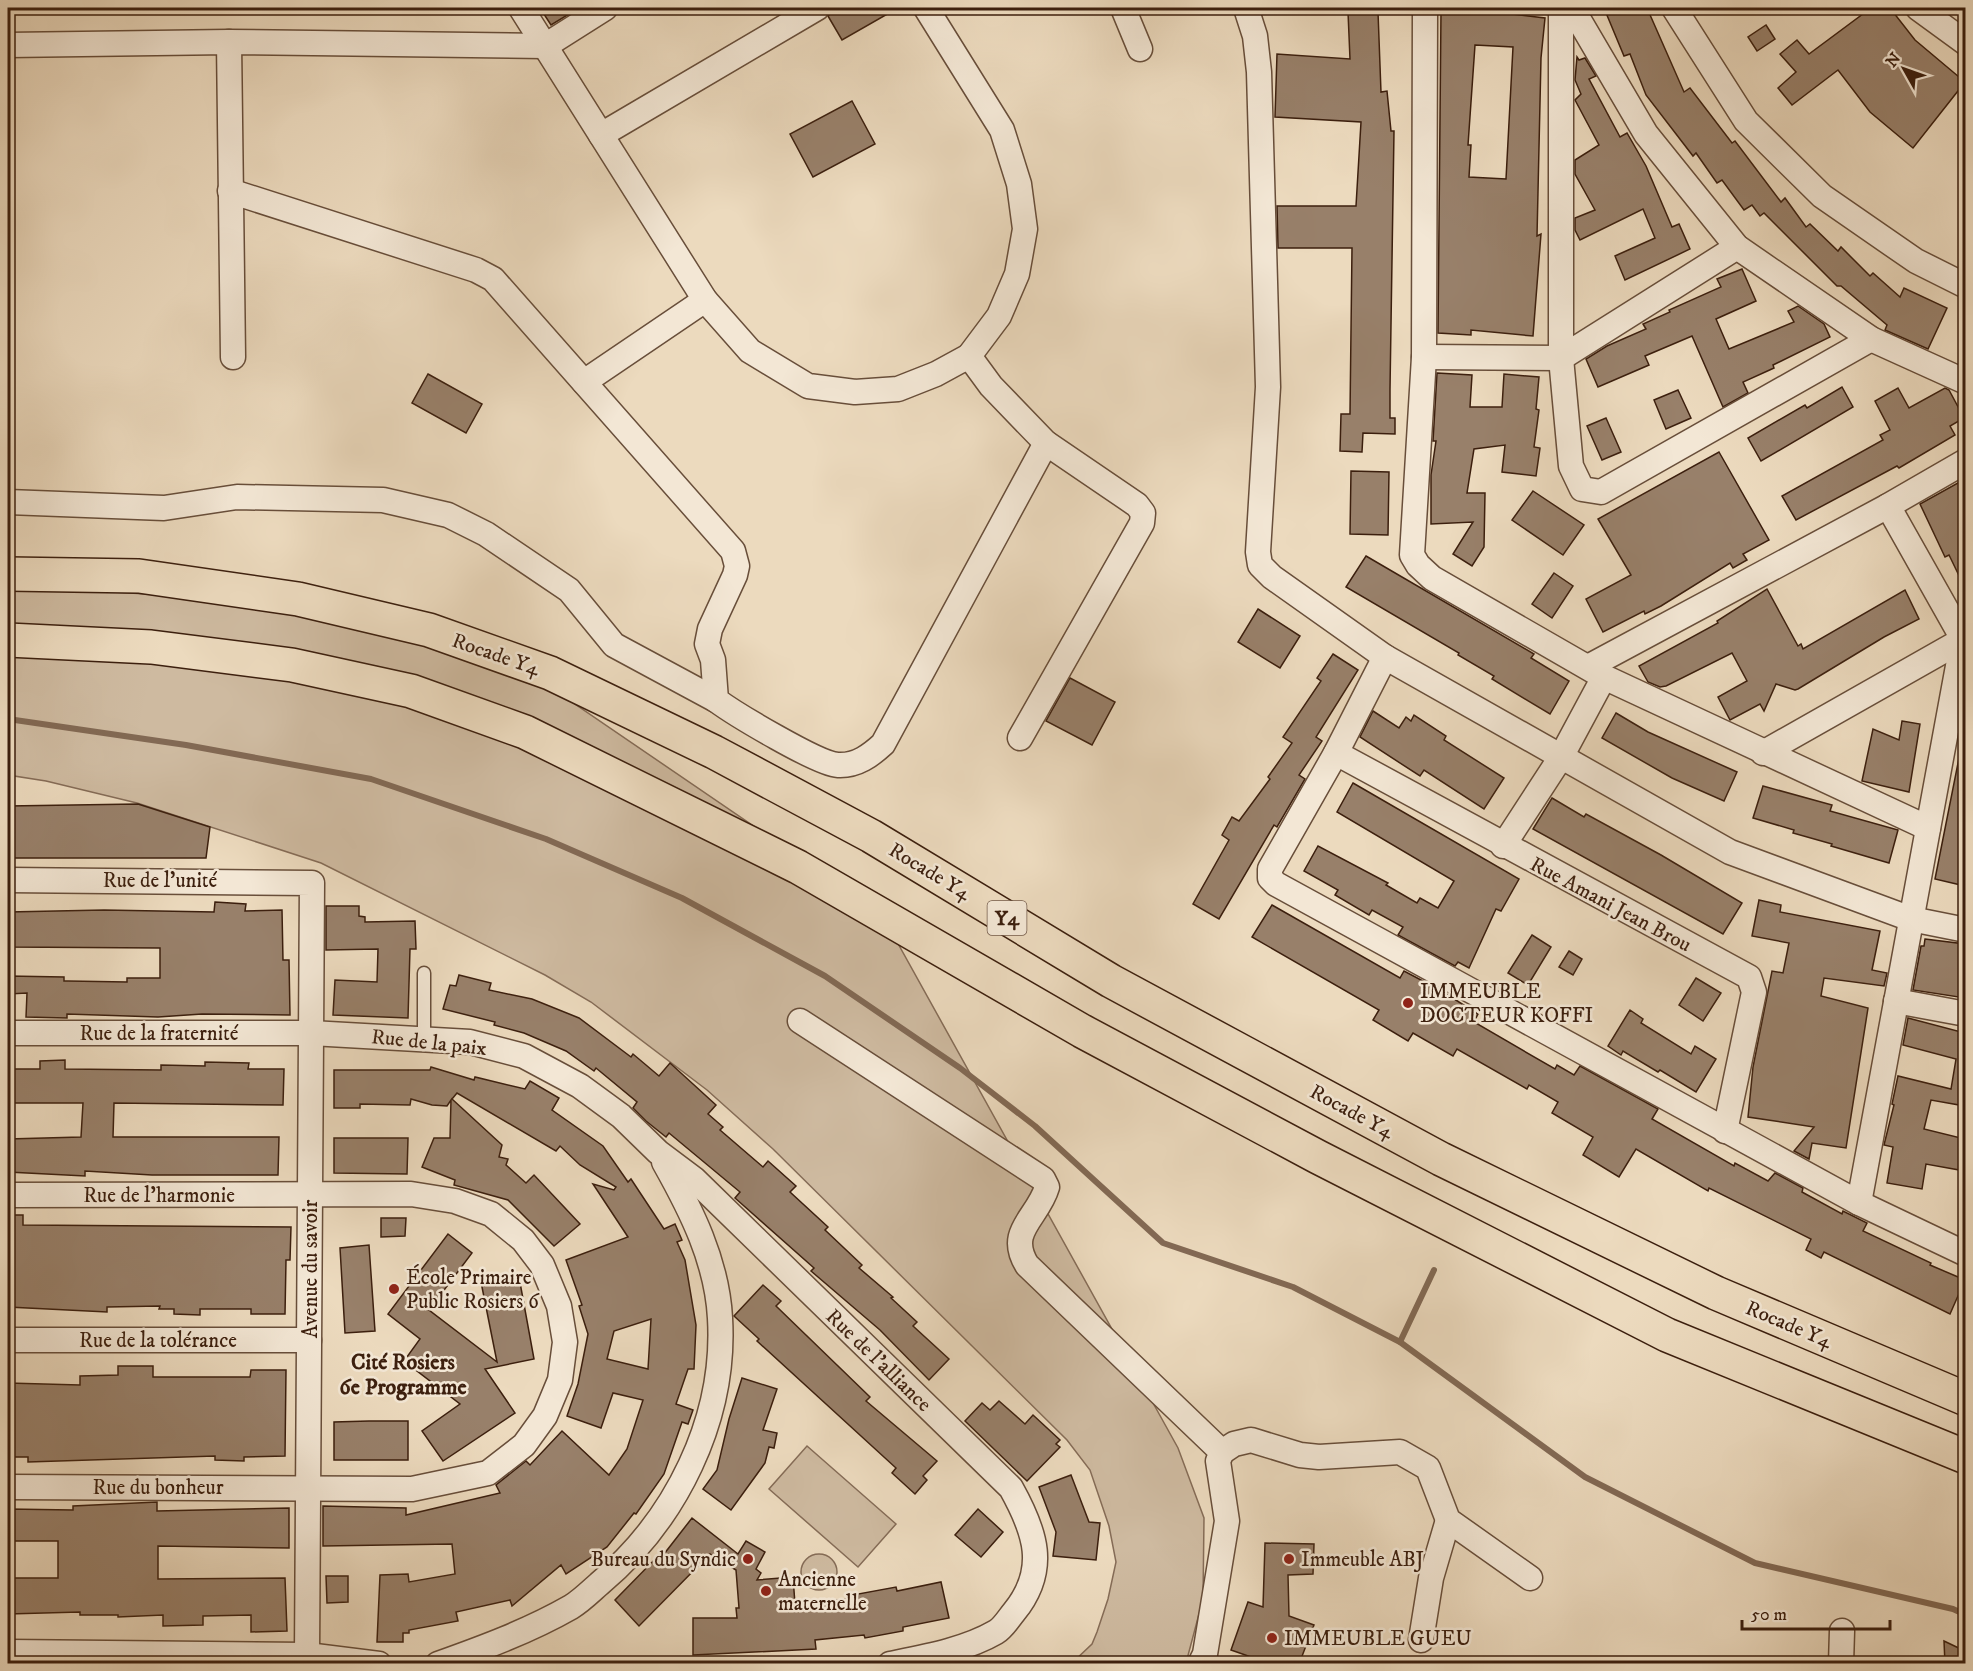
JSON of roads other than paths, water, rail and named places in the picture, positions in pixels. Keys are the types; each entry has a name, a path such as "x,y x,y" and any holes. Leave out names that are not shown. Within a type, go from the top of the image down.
{"highway":[{"name":"Rocade Y4","path":"8,574 139,576 298,599 429,630 550,673 714,752 872,836 1111,981 1441,1159 1716,1293 1965,1399"},
{"path":"8,640 151,647 292,665 411,691 525,732 798,867 1103,1042 1318,1157 1667,1335 1965,1456"}],"street":[{"path":"521,8 705,300 750,351 808,386 855,392 898,389 936,374 969,356 999,316 1017,274 1025,229 1018,184 1002,130 926,8"},
{"path":"8,45 229,42 545,45 605,8"},
{"path":"601,135 817,8"},
{"path":"1123,8 1140,49"},
{"path":"1246,8 1255,36 1259,72 1268,387 1258,552 1260,565 1272,577 1385,657 1730,852 1911,919 1965,930"},
{"path":"1425,8 1424,357 1412,555 1418,565 1432,578 1596,672 1763,753 1928,828"},
{"path":"1561,8 1561,358 1571,466 1582,489 1601,492 1871,339"},
{"path":"1572,8 1646,134 1737,247 1871,339 1965,382"},
{"path":"1674,8 1746,121 1822,196 1916,261 1965,286"},
{"path":"1918,8 1965,43"},
{"path":"229,42 233,357"},
{"path":"230,191 476,270 493,279 733,551 737,566 735,575 710,629 707,644 713,660 716,700"},
{"path":"1424,357 1561,358 1737,247"},
{"path":"584,382 705,300"},
{"path":"969,356 991,386 1046,443 1137,505 1143,513 1142,523 1020,738"},
{"path":"8,502 164,508 237,497 383,500 448,515 486,534 569,590 615,645 826,763 850,765 869,757 883,744 1046,443"},
{"path":"1503,846 1561,757 1596,672 1965,461"},
{"path":"1859,1203 1964,639 1888,506"},
{"path":"1763,753 1964,639"},
{"path":"1385,657 1336,753 1270,869 1270,878 1276,884 1725,1131 1859,1203 1965,1254"},
{"name":"Rue Amani Jean Brou","path":"1336,753 1503,846 1749,977 1754,992 1725,1131"},
{"name":"Rue de l'unité","path":"8,880 312,883"},
{"name":"Avenue du savoir","path":"307,1655 312,883"},
{"path":"1896,1001 1965,1014"},
{"path":"800,1021 1043,1179 1047,1187 1044,1196 1020,1235 1018,1251 1027,1265 1222,1452"},
{"name":"Rue de la fraternité","path":"8,1033 311,1033"},
{"name":"Rue de la paix","path":"311,1033 470,1042 524,1056 580,1086 621,1116 658,1152"},
{"path":"438,1664 523,1631 573,1606 615,1571 655,1527 681,1486 704,1433 720,1376 720,1317 712,1268 692,1211 658,1152"},
{"name":"Rue de l'alliance","path":"658,1152 694,1179 1011,1488 1030,1522 1037,1558 1024,1600 999,1631 966,1646 890,1664"},
{"name":"Rue de l'harmonie","path":"8,1195 411,1194 455,1201 491,1214 523,1240 542,1265 559,1306 565,1341 560,1380 545,1416 524,1445 488,1473 411,1489 308,1487"},
{"name":"Rue de la tolérance","path":"8,1340 309,1340"},
{"path":"1200,1664 1205,1654 1227,1521 1218,1461 1222,1452 1234,1443 1251,1440 1300,1455 1319,1457 1400,1452 1428,1468 1448,1520 1530,1578"},
{"name":"Rue du bonheur","path":"8,1487 308,1487"},
{"path":"1421,1640 1431,1578 1448,1520"},
{"path":"1841,1664 1842,1631"},
{"path":"8,1652 307,1655 379,1664"}],"lane":[{"path":"424,973 424,1038"}],"waterway":[{"path":"8,719 186,745 371,779 546,839 682,898 825,976 960,1068 1035,1126 1163,1243 1293,1287 1400,1342 1585,1477 1755,1563 1953,1609 1966,1615"},
{"path":"1400,1342 1434,1270"}],"place":[{"name":"IMMEUBLE DOCTEUR KOFFI","path":"1408,1003"},
{"name":"École Primaire Public Rosiers 6","path":"394,1289"},
{"name":"Bureau du Syndic","path":"748,1559"},
{"name":"Immeuble ABJ","path":"1289,1559"},
{"name":"Ancienne maternelle","path":"766,1591"},
{"name":"IMMEUBLE GUEU","path":"1272,1638"}],"district":[{"name":"Cité Rosiers 6e Programme","path":"403,1374"}]}
